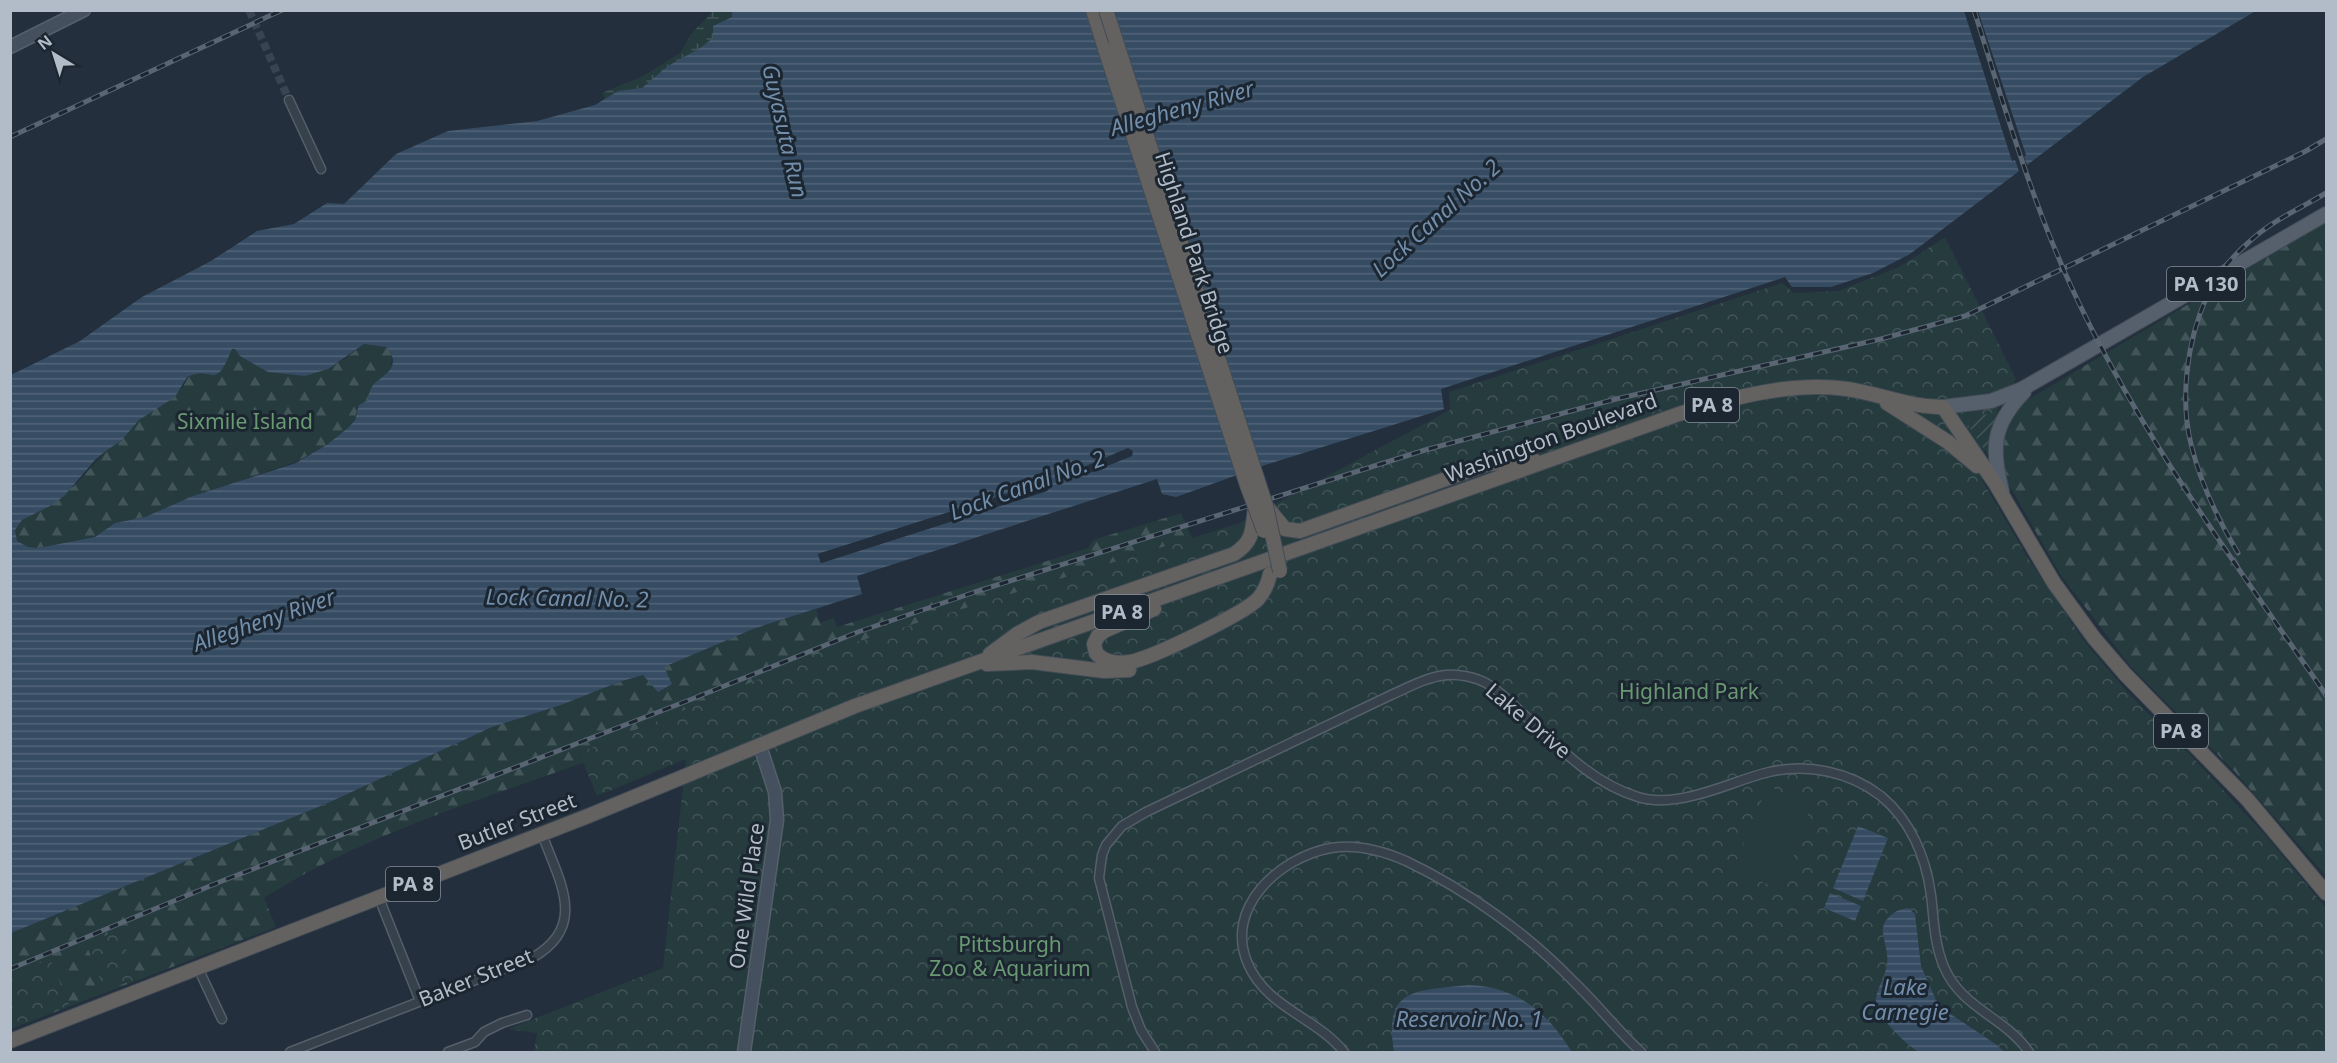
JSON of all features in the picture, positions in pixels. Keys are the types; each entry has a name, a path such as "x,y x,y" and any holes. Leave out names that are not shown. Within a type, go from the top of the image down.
{"highway":[{"name":"Highland Park Bridge","path":"1093,10 1260,507"},
{"name":"Highland Park Bridge","path":"1106,10 1260,507"},
{"name":"Washington Boulevard","path":"970,665 1275,568 1555,458 1679,414 1737,399 1813,387 1850,390 1914,406 1943,407"},
{"name":"PA 8","path":"1875,395 1948,442 1995,483"},
{"name":"PA 8","path":"1943,407 1995,483 2054,583 2094,638 2130,680 2247,799 2326,893"},
{"path":"1260,507 1285,529 1300,531 1488,464 1555,458"},
{"path":"970,665 1039,622 1234,554 1248,542 1260,507"},
{"path":"970,665 1032,662 1112,672 1146,666 1255,613 1275,590 1275,568 1270,557 1260,507"},
{"path":"1275,568 1263,593 1246,609 1152,655 1127,662 1114,662 1100,657 1094,650 1098,636 1108,629 1275,568"},
{"name":"Butler Street","path":"10,1041 542,834 855,706 970,665"}],"main road":[{"path":"10,46 84,10"},
{"name":"PA 130","path":"1943,407 1991,401 2032,383 2326,214"},
{"path":"2003,496 1995,452 1996,435 2007,412 2032,383"},
{"name":"One Wild Place","path":"744,1053 777,820 775,792 760,746"}],"street":[{"path":"289,100 321,169"},
{"name":"Lake Drive","path":"1155,1053 1134,1013 1102,893 1100,865 1106,845 1122,826 1157,806 1391,695 1424,681 1455,675 1486,683 1580,765 1610,785 1637,797 1649,800 1678,800 1768,772 1800,769 1833,773 1865,785 1892,806 1909,828 1916,842 1929,885 1935,939 1949,976 1970,1003 2015,1036 2029,1053"},
{"name":"Baker Street","path":"290,1053 532,958 545,949 557,937 564,922 566,905 562,886 542,834"},
{"path":"1344,1053 1321,1030 1282,1005 1259,984 1247,963 1243,926 1252,902 1264,884 1286,865 1316,852 1350,847 1376,850 1405,861 1487,910 1559,967 1641,1053"},
{"path":"379,898 420,1001"},
{"path":"198,968 222,1020"},
{"path":"448,1053 475,1042 484,1032 502,1023 527,1015"},
{"path":"474,1053 475,1042"}],"green space":[{"path":"713,11 745,11 720,61 608,104 602,93 643,76 680,53 691,34"},
{"path":"2326,222 2326,876 2235,772 2130,666 2060,574 2005,478 1999,451 2007,422 2024,402"},
{"name":"Highland Park","path":"1945,237 2016,379 1986,429 1982,480 2026,555 2084,641 2129,694 2266,836 2326,908 2326,1052 534,1052 537,1033 508,1029 663,968 686,759 597,796 579,753 799,663 798,660 1240,523 1450,410 1449,392 1782,283 1794,293 1838,291 1901,266"},
{"name":"Sixmile Island","path":"364,344 388,347 392,356 391,369 386,377 376,382 368,400 356,413 349,427 328,444 296,462 193,496 145,517 115,523 95,537 38,548 28,547 17,541 14,530 22,520 74,486 107,450 121,441 139,420 183,387 187,377 203,373 213,375 221,371 232,349 268,372 305,376 343,360"},
{"path":"2002,410 1991,460 1968,425 1969,419"},
{"path":"1181,513 1192,538 799,660 800,663 579,753 583,763 461,806 340,856 264,898 276,927 11,1029 11,933 328,803 492,727 644,675 753,629 816,609 820,623 834,618 837,627 1088,548 1093,540"},
{"path":"1768,786 1811,805 1782,891 1733,869"},
{"path":"118,930 138,978 105,991 86,944"},
{"path":"50,959 69,1005 11,1028 11,975"}],"water":[{"path":"732,11 2300,11 2254,12 2143,77 1910,254 1873,273 1831,287 1792,287 1785,277 1441,389 1444,409 1265,465 1176,497 1162,494 1157,479 857,576 862,594 753,629 664,667 672,684 658,692 643,675 492,727 328,803 11,933 11,375 80,341 142,297 211,261 257,231 294,224 327,203 344,204 396,154 448,131 537,121 595,105 618,91 642,88 668,66 713,38 713,26 732,17","holes":["364,344 387,347 393,359 391,368 372,386 368,400 359,405 355,420 349,427 328,444 296,463 193,496 145,517 115,523 95,537 38,548 28,547 17,541 15,530 22,520 52,505 64,496 95,460 121,441 139,420 175,397 187,377 203,373 213,375 221,371 232,349 268,372 305,376 328,369","1044,482 1051,485 1047,491 821,563 818,554"]},
{"path":"1858,826 1888,838 1863,901 1833,888"},
{"path":"1830,893 1861,906 1855,921 1824,908"},
{"name":"Lake Carnegie","path":"1908,908 1915,914 1921,966 1936,1000 1952,1015 2004,1052 1919,1052 1899,1036 1880,1013 1876,999 1887,963 1883,927 1892,914"},
{"name":"Reservoir No. 1","path":"1469,985 1502,991 1530,1004 1552,1025 1572,1052 1394,1052 1393,1015 1407,996 1433,989"}],"pier":[{"path":"1964,11 1978,11 2026,155 2024,157 2028,168 2020,174 2015,160 2012,161"},
{"path":"1128,448 1133,451 1132,456 1082,476 1078,473 1079,469"},
{"path":"1044,482 1050,483 1051,486 1047,491 821,563 818,554","holes":["1048,485 1045,488 823,560 822,556"]}],"tunnel":[{"path":"249,10 289,100"}],"railway":[{"path":"10,137 282,10"},
{"path":"1974,10 2042,217 2070,284 2097,338 2156,444 2326,695"},
{"path":"10,969 222,881 692,699 858,632 975,592 1425,450 1616,399 1881,339 1965,316 2306,151 2326,139"},
{"path":"2238,553 2206,489 2188,430 2187,371 2194,332 2211,288 2237,253 2258,234 2286,215 2326,193"}],"water label":[{"name":"Allegheny River","path":"1182,108"},
{"name":"Guyasuta Run","path":"785,131"},
{"name":"Lock Canal No. 2","path":"1436,218"},
{"name":"Lock Canal No. 2","path":"1027,485"},
{"name":"Lock Canal No. 2","path":"567,598"},
{"name":"Allegheny River","path":"264,620"}],"park label":[{"name":"Pittsburgh Zoo & Aquarium","path":"1010,957"}]}
